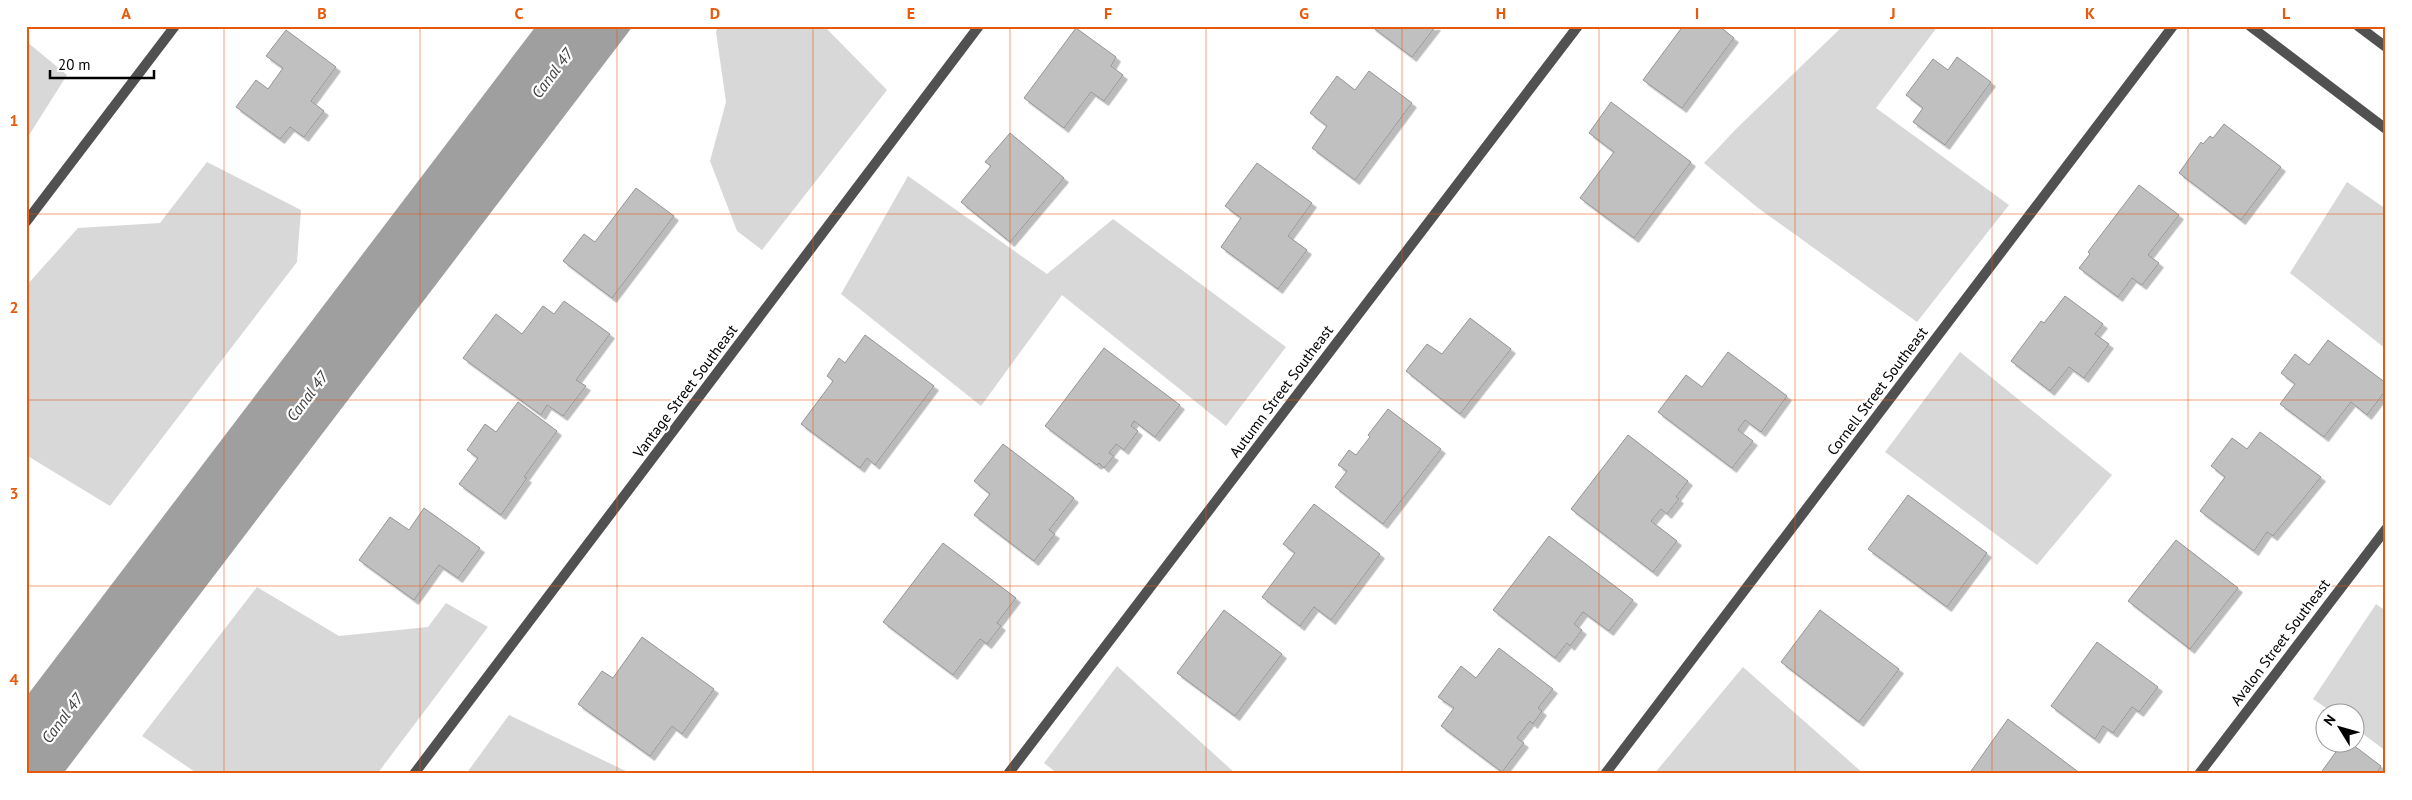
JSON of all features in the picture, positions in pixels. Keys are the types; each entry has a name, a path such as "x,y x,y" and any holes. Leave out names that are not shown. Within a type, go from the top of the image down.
{"street":[{"path":"26,222 175,26"},
{"name":"Vantage Street Southeast","path":"414,774 979,26"},
{"name":"Autumn Street Southeast","path":"1008,774 1578,26"},
{"name":"Cornell Street Southeast","path":"1605,774 2173,26"},
{"path":"2250,26 2386,130"},
{"path":"2358,26 2386,47"},
{"name":"Avalon Street Southeast","path":"2199,774 2386,529"}],"shaded area":[{"path":"718,26 824,26 887,90 762,250 737,231 710,161 726,102 716,32"},
{"path":"1843,26 1938,26 1876,108 2009,205 1917,322 1758,208 1704,163 1737,128"},
{"path":"26,41 67,75 26,140"},
{"path":"207,162 301,210 297,262 110,506 26,455 26,286 78,228 160,223"},
{"path":"908,176 1047,274 1113,219 1286,347 1226,426 1062,295 981,406 841,294"},
{"path":"2347,182 2386,209 2386,349 2290,273"},
{"path":"1960,352 2112,475 2037,565 1885,452"},
{"path":"257,587 339,636 428,627 446,603 488,627 377,774 198,774 142,736"},
{"path":"2376,604 2386,611 2386,751 2364,735 2364,702 2317,702 2313,699"},
{"path":"1117,666 1236,774 1058,774 1044,763"},
{"path":"1743,667 1864,774 1654,774"},
{"path":"509,715 632,774 466,774"}],"water":[{"name":"Canal 47","path":"536,26 633,26 63,774 26,774 26,697"}],"building":[{"path":"1371,26 1436,26 1412,57"},
{"path":"1683,26 1719,26 1734,38 1682,108 1643,80"},
{"path":"1076,28 1116,57 1111,66 1123,75 1104,101 1091,92 1064,128 1024,98"},
{"path":"286,30 336,67 311,101 324,111 304,137 290,127 280,139 236,107 256,80 268,89 283,68 266,56"},
{"path":"1957,57 1991,82 1945,145 1913,122 1923,108 1906,95 1933,59 1948,70"},
{"path":"1369,71 1412,103 1355,180 1312,148 1327,126 1310,113 1337,76 1355,90"},
{"path":"1611,102 1691,162 1634,238 1580,198 1614,152 1589,133"},
{"path":"2224,124 2281,167 2241,220 2179,173 2201,142 2203,144 2210,136 2213,138"},
{"path":"1010,133 1064,178 1010,242 961,202 991,166 985,162"},
{"path":"1257,163 1312,203 1288,236 1307,250 1278,289 1221,247 1241,218 1225,206"},
{"path":"2139,185 2179,215 2148,255 2159,263 2142,285 2132,278 2118,297 2079,268 2090,254 2088,252"},
{"path":"636,188 674,216 612,298 563,261 584,234 595,242"},
{"path":"2065,296 2103,324 2095,334 2109,344 2084,378 2069,367 2050,391 2011,361 2041,321 2044,323"},
{"path":"564,301 610,334 576,380 586,386 563,416 547,405 541,415 463,358 496,314 522,334 543,306 554,314"},
{"path":"1470,318 1511,349 1460,414 1406,371 1427,344 1442,354"},
{"path":"865,335 934,386 875,465 867,458 860,468 801,424 833,381 827,376 839,358 845,363"},
{"path":"2328,340 2386,383 2386,390 2367,415 2351,402 2324,437 2280,404 2295,384 2281,373 2295,354 2309,365"},
{"path":"1104,348 1180,405 1155,437 1134,421 1131,426 1138,431 1124,450 1116,444 1109,453 1114,456 1104,468 1099,463 1097,465 1045,426"},
{"path":"1728,352 1787,396 1761,432 1745,420 1738,430 1753,441 1732,468 1658,412 1686,375 1702,387"},
{"path":"518,402 557,431 524,477 527,478 501,515 459,484 478,458 467,450 485,424 496,432"},
{"path":"1388,409 1441,449 1383,524 1335,487 1347,471 1338,465 1349,450 1356,455 1370,437 1368,435"},
{"path":"2260,432 2321,477 2273,536 2267,532 2254,551 2200,511 2225,477 2211,466 2232,438 2247,449"},
{"path":"1628,435 1688,481 1676,497 1679,499 1667,514 1661,509 1651,521 1677,541 1653,572 1571,509"},
{"path":"1003,444 1074,498 1049,530 1055,534 1034,561 974,515 990,494 974,481"},
{"path":"1908,495 1987,553 1947,607 1868,549"},
{"path":"1314,504 1380,554 1331,620 1314,607 1300,626 1262,597 1295,553 1283,544"},
{"path":"424,508 480,548 458,578 439,565 414,600 359,560 390,517 409,530"},
{"path":"1549,536 1633,600 1609,631 1583,612 1574,624 1582,630 1570,646 1567,643 1555,658 1493,610"},
{"path":"2176,540 2238,588 2190,649 2128,601"},
{"path":"943,543 1016,598 997,623 1001,626 987,644 980,639 953,675 883,622"},
{"path":"1224,610 1282,654 1235,716 1177,673"},
{"path":"1820,610 1899,669 1859,722 1781,662"},
{"path":"642,637 714,689 682,734 672,726 650,756 578,704 602,671 613,678"},
{"path":"2097,642 2158,687 2139,712 2132,707 2113,733 2103,726 2095,739 2051,706"},
{"path":"1499,648 1553,689 1538,708 1542,711 1533,724 1530,721 1517,738 1524,743 1502,772 1441,726 1454,708 1438,697 1461,666 1476,678"},
{"path":"2008,719 2081,774 1969,774"},
{"path":"2336,752 2362,752 2381,766 2376,774 2320,774"}]}
